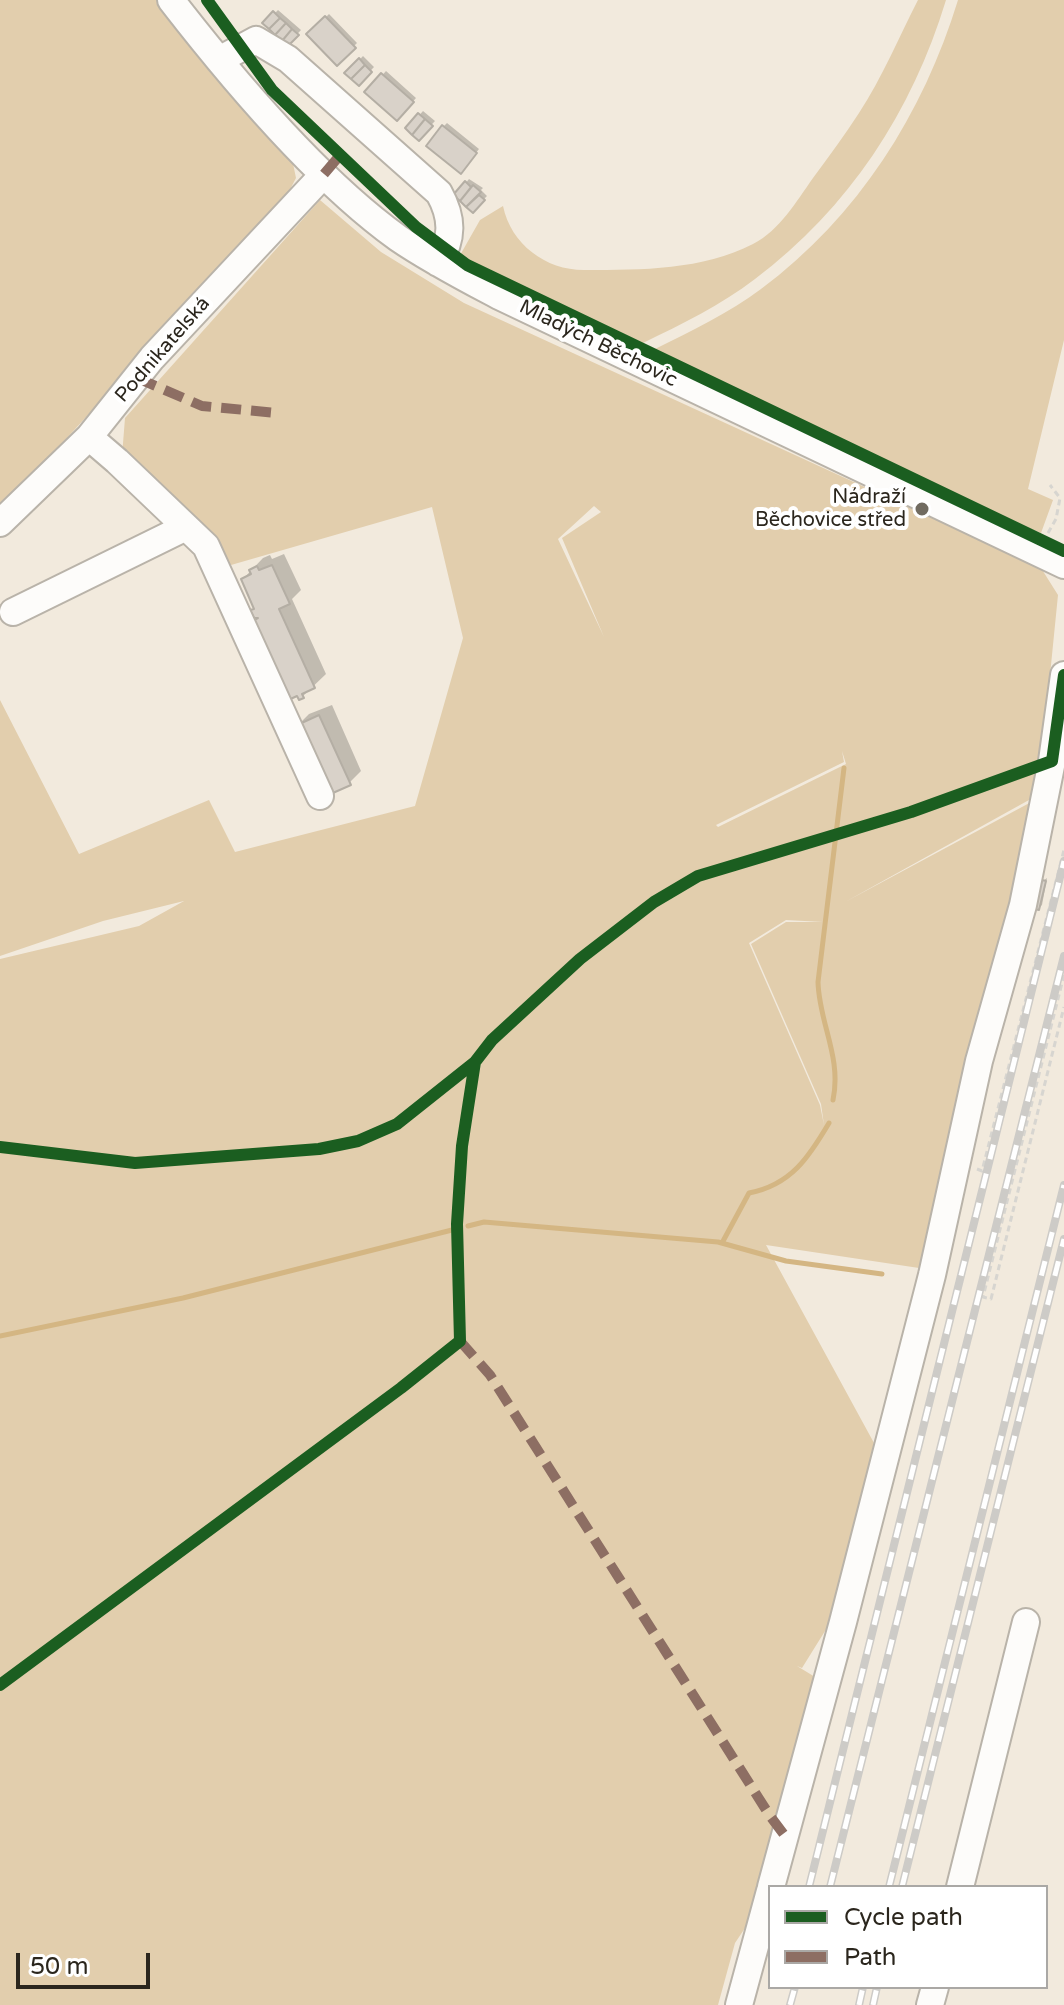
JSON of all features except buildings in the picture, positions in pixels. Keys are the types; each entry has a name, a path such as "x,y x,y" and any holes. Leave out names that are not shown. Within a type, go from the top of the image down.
{"street":[{"name":"Mladých Běchovic","path":"171,0 219,60 324,174 397,237 438,263 541,317 1064,565"},
{"path":"219,60 256,40 288,59 439,193 451,226 446,250 438,263"},
{"name":"Podnikatelská","path":"0,523 89,437 152,358 324,174"},
{"path":"89,437 206,546 320,796"},
{"path":"13,612 186,527"},
{"path":"772,1885 932,1275 979,1061 1023,905 1052,761 1064,675"},
{"path":"960,1885 1026,1622"},
{"path":"739,2005 768,1900"}],"path":[{"path":"1044,540 1056,519 1060,498 1050,485"},
{"path":"974,1168 982,1171 1064,850"},
{"path":"1064,975 983,1297 991,1299 1064,1007"}],"shaded area":[{"path":"0,0 157,0 183,35 291,154 296,178 284,201 0,511"},
{"path":"918,0 946,0 915,81 873,155 820,221 789,251 755,279 701,314 643,343 459,257 480,220 503,206 507,220 522,244 545,260 572,269 628,270 693,264 734,253 753,244 787,215 854,121"},
{"path":"958,0 1064,0 1064,340 1028,489 1053,500 1041,533 982,509 655,349 749,298 796,261 828,230 857,196 906,123 926,83"},
{"path":"320,200 381,252 464,303 1041,568 1058,595 1038,795 845,902 1035,800 919,1268 766,1245 874,1443 830,1623 802,1668 797,1666 820,1680 758,1882 757,1910 735,1943 718,2005 0,2005 0,959 139,926 184,901 103,921 0,956 0,700 79,854 209,800 235,852 415,806 463,638 432,507 231,565 122,456 125,418","holes":["594,506 601,512 562,538 604,637 558,539","842,751 846,764 718,827 716,825 844,762","786,920 823,922 786,922 751,944 821,1104 824,1125 820,1105 749,943"]}],"waterway":[{"path":"833,1100 835,1069 818,982 844,768"},
{"path":"722,1243 749,1193 776,1183 797,1168 829,1123"},
{"path":"468,1226 484,1222 718,1242 786,1261 882,1274"},
{"path":"0,1336 183,1298 452,1230"}],"railway":[{"path":"809,1885 1064,861"},
{"path":"831,1885 1064,956"},
{"path":"889,1885 1064,1185"},
{"path":"902,1885 1064,1239"},
{"path":"790,2005 794,1989"},
{"path":"859,2005 863,1989"},
{"path":"873,2005 877,1989"}],"marked path":[{"path":"324,174 341,154"},
{"path":"137,378 202,406 277,413"},
{"path":"460,1341 490,1375 785,1836"}],"cycle path":[{"path":"207,0 272,90 416,227 467,265 1064,551"},
{"path":"0,1685 460,1341 457,1224 462,1146 475,1062 492,1040 580,959 654,902 698,876 911,812 1052,761 1064,675"},
{"path":"0,1147 135,1163 319,1149 358,1141 397,1124 475,1062"}],"place":[{"name":"Nádraží Běchovice střed","path":"922,509"}]}
